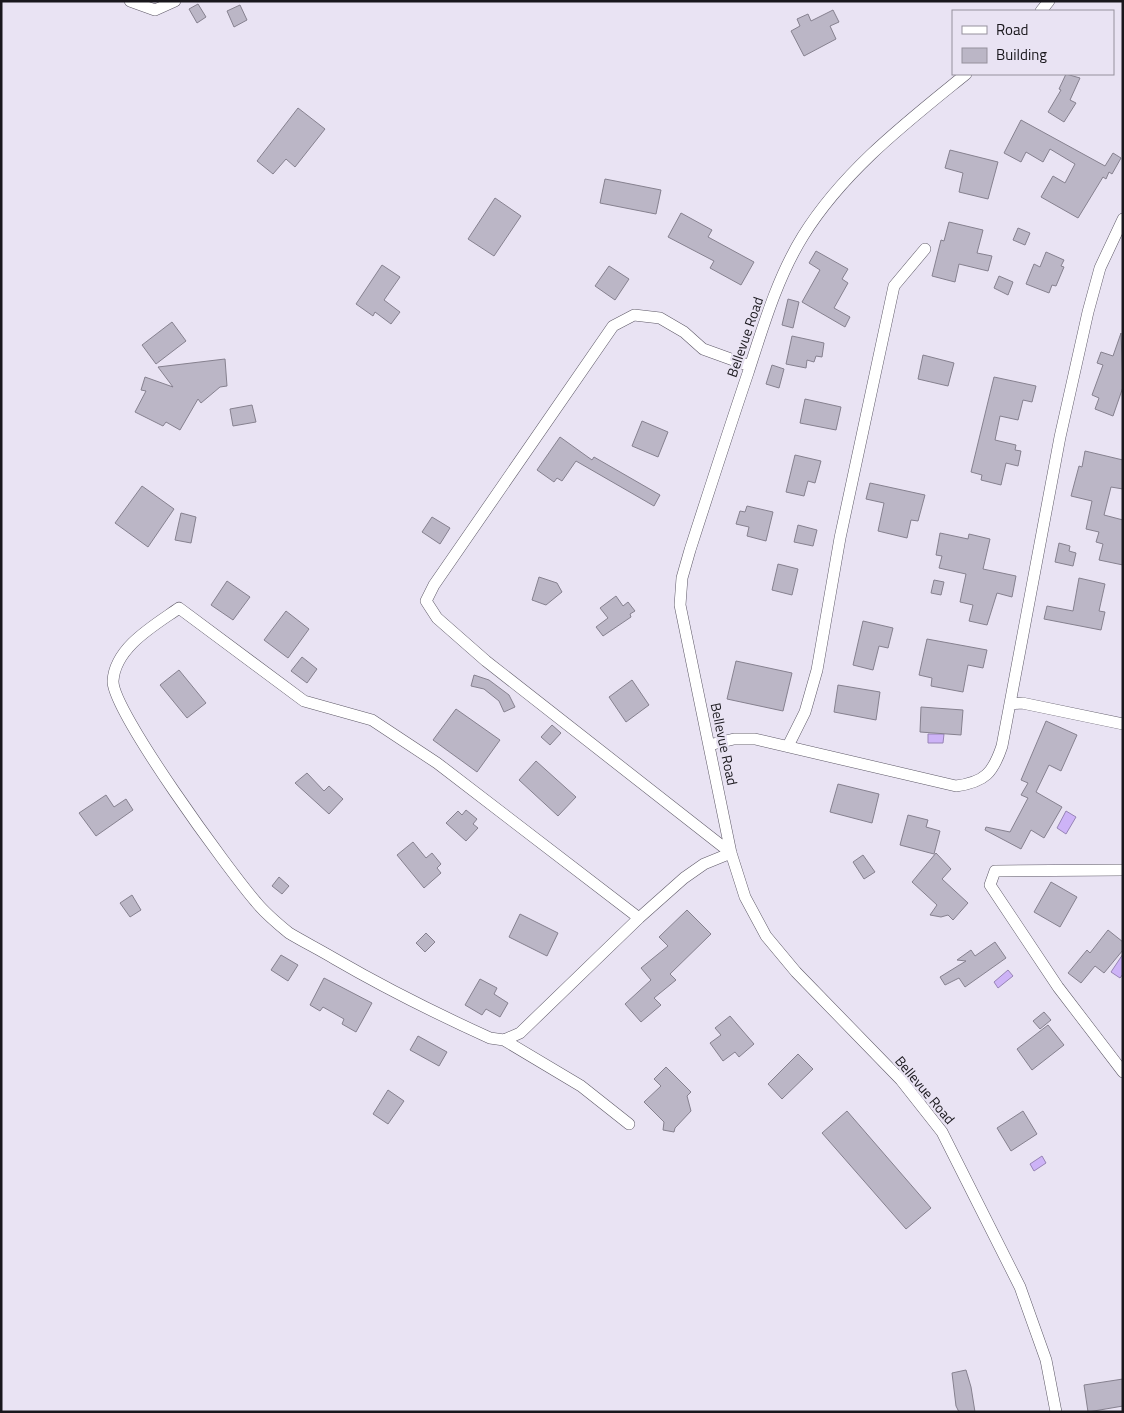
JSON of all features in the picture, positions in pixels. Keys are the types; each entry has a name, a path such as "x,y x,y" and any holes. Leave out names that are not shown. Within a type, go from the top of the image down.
{"street":[{"path":"130,1 155,10 175,1"},
{"name":"Bellevue Road","path":"965,75 900,128 851,174 803,236 781,278 750,366 682,578 680,605 731,853 745,897 766,936 843,1022 900,1080 942,1132 1020,1287 1046,1360 1056,1412"},
{"path":"709,745 734,739 755,739 956,786 973,784 995,766 1010,704 1060,437 1088,312 1100,268 1123,219"},
{"path":"788,746 805,712 817,670 840,538 894,286 925,249"},
{"path":"504,1040 520,1033 639,918 691,873 704,864 731,853 486,661 438,618 426,601 440,577 613,326 634,315 660,318 684,332 703,349 750,366"},
{"path":"629,1124 581,1086 504,1040 490,1038 369,978 289,932 257,904 214,846 134,730 116,696 113,681 117,664 134,641 180,608 304,701 372,720 437,762 639,918"},
{"path":"1010,704 1030,704 1123,724"},
{"path":"1123,870 996,871 990,885 1058,987 1123,1072"}],"shaded area":[{"path":"928,734 944,734 943,743 928,743"},
{"path":"1066,811 1076,817 1066,834 1057,828"},
{"path":"1123,954 1123,974 1120,978 1111,972"},
{"path":"1008,970 1013,976 998,988 994,982"},
{"path":"1042,1156 1046,1163 1034,1171 1030,1164"}],"building":[{"path":"198,4 206,17 197,23 189,9"},
{"path":"240,5 247,20 234,27 227,11"},
{"path":"833,10 839,22 830,26 836,39 804,56 791,31 800,26 797,19 808,14 811,21"},
{"path":"1066,75 1080,78 1070,100 1076,103 1064,122 1048,112 1061,90 1059,89"},
{"path":"298,108 325,129 295,167 286,159 273,174 257,161"},
{"path":"1021,120 1105,166 1113,153 1121,158 1112,174 1109,172 1106,179 1103,177 1078,218 1041,197 1053,176 1065,183 1075,164 1050,149 1043,162 1026,152 1021,162 1004,153"},
{"path":"950,150 998,162 988,199 959,192 963,173 945,168"},
{"path":"605,179 661,190 656,214 600,203"},
{"path":"495,198 521,216 494,256 468,239"},
{"path":"681,213 712,230 708,237 754,262 741,285 710,268 714,261 668,237"},
{"path":"949,222 983,230 977,253 992,256 988,271 959,264 955,282 932,276 941,240 944,241"},
{"path":"1018,228 1030,233 1025,245 1013,240"},
{"path":"816,251 848,269 842,279 848,283 834,308 850,317 845,327 802,302 820,270 809,263"},
{"path":"1046,252 1064,260 1061,266 1064,267 1056,286 1052,285 1049,293 1026,284 1034,264 1040,267"},
{"path":"382,265 400,277 384,300 400,312 391,324 375,312 373,316 356,304"},
{"path":"609,266 629,279 615,300 595,286"},
{"path":"999,276 1013,282 1008,295 994,288"},
{"path":"788,299 799,302 793,328 782,325"},
{"path":"172,322 186,341 156,364 142,345"},
{"path":"1121,333 1123,387 1113,416 1095,409 1099,398 1092,395 1103,365 1097,363 1101,352 1113,356"},
{"path":"792,336 824,343 822,357 816,356 814,362 807,360 806,368 786,364"},
{"path":"923,355 954,363 948,386 918,379"},
{"path":"225,359 227,386 220,387 201,403 198,399 180,430 166,422 163,426 135,412 146,391 141,390 145,377 173,387 158,367"},
{"path":"772,365 784,369 779,388 766,384"},
{"path":"994,377 1036,386 1032,402 1023,400 1018,420 1000,416 995,440 1016,445 1015,450 1021,451 1018,466 1006,463 1001,485 981,480 982,475 971,472"},
{"path":"805,399 841,407 836,430 800,423"},
{"path":"252,405 256,422 233,426 230,409"},
{"path":"642,421 668,432 658,457 632,446"},
{"path":"560,437 592,460 594,457 660,495 654,506 576,461 562,481 557,478 554,482 537,470"},
{"path":"1085,451 1123,460 1123,489 1111,487 1104,515 1123,520 1123,565 1099,560 1103,544 1096,542 1099,532 1086,529 1092,501 1071,496 1079,466 1082,467"},
{"path":"795,455 821,461 815,483 808,481 804,496 786,492"},
{"path":"870,483 925,495 918,521 911,520 907,538 878,531 884,503 866,499"},
{"path":"142,486 174,509 148,547 115,523"},
{"path":"747,506 773,512 766,541 747,536 749,527 736,524 740,511 745,512"},
{"path":"181,513 196,517 191,543 175,540"},
{"path":"432,517 450,528 440,544 422,532"},
{"path":"798,525 817,530 813,546 794,542"},
{"path":"940,533 968,539 969,534 990,539 983,569 1016,576 1012,597 997,593 987,625 969,621 973,605 960,602 966,574 939,568 942,556 936,555"},
{"path":"1059,543 1070,546 1069,551 1076,553 1073,566 1055,562"},
{"path":"778,564 798,569 792,595 772,590"},
{"path":"539,577 557,583 562,592 546,605 532,600"},
{"path":"1079,578 1105,584 1099,611 1105,612 1101,630 1044,619 1047,606 1073,611"},
{"path":"934,580 944,582 941,595 931,593"},
{"path":"227,581 250,597 233,620 211,605"},
{"path":"616,596 623,606 628,602 635,611 630,614 631,617 603,636 596,627 608,618 600,608"},
{"path":"286,611 309,629 288,658 264,640"},
{"path":"863,621 893,628 888,648 879,646 873,670 853,665"},
{"path":"927,639 987,650 983,668 968,665 963,692 931,686 932,678 919,675"},
{"path":"302,657 317,669 307,683 291,671"},
{"path":"736,661 792,673 783,711 727,699"},
{"path":"179,670 206,703 187,718 160,685"},
{"path":"474,675 489,680 509,695 515,707 504,712 499,701 484,689 471,686"},
{"path":"632,680 649,705 626,722 609,697"},
{"path":"838,685 880,692 876,720 834,712"},
{"path":"921,707 963,710 961,735 920,732"},
{"path":"456,709 500,740 477,772 433,740"},
{"path":"1046,721 1077,735 1061,771 1049,765 1036,792 1062,807 1044,838 1031,830 1021,849 985,830 986,827 1010,832 1028,798 1021,795 1028,783 1021,780"},
{"path":"552,725 561,733 550,745 541,737"},
{"path":"536,761 576,797 558,816 519,780"},
{"path":"307,773 324,791 329,786 343,799 329,814 295,783"},
{"path":"838,784 879,794 872,823 830,812"},
{"path":"106,795 114,807 126,799 133,810 96,836 79,813"},
{"path":"466,810 477,819 473,824 478,828 466,841 446,823 458,811 462,815"},
{"path":"908,815 928,820 926,827 940,831 934,854 900,845"},
{"path":"413,842 426,858 432,853 441,864 437,868 441,873 424,888 397,855"},
{"path":"936,853 951,869 942,879 968,903 953,920 948,915 941,917 930,915 937,905 912,882"},
{"path":"863,855 875,872 864,879 853,862"},
{"path":"279,877 289,886 282,894 272,886"},
{"path":"1051,882 1077,897 1060,927 1034,912"},
{"path":"132,895 141,910 130,917 120,903"},
{"path":"687,910 711,934 670,974 676,980 654,998 661,1005 641,1022 625,1004 651,980 641,968 668,946 659,937"},
{"path":"520,914 558,933 547,956 509,937"},
{"path":"1108,930 1123,942 1123,950 1104,973 1095,966 1081,983 1068,973 1087,950 1090,953"},
{"path":"426,933 435,942 425,952 416,943"},
{"path":"995,942 1006,958 965,987 959,978 945,985 940,977 966,961 957,960 971,950 975,956"},
{"path":"281,955 298,965 288,981 271,970"},
{"path":"324,978 372,1003 356,1032 342,1024 344,1019 323,1007 320,1011 310,1005"},
{"path":"480,979 497,988 494,994 508,1003 500,1017 486,1009 482,1015 465,1005"},
{"path":"1044,1012 1051,1020 1040,1029 1033,1021"},
{"path":"730,1016 754,1044 739,1057 735,1052 723,1061 710,1043 721,1035 715,1028"},
{"path":"1048,1025 1064,1045 1032,1070 1017,1049"},
{"path":"418,1036 447,1052 439,1066 410,1050"},
{"path":"798,1054 813,1069 782,1099 768,1084"},
{"path":"666,1067 691,1092 687,1096 691,1111 675,1128 674,1132 663,1130 664,1122 644,1102 661,1086 654,1079"},
{"path":"388,1090 404,1101 388,1124 373,1114"},
{"path":"847,1111 931,1208 906,1229 822,1133"},
{"path":"1023,1111 1037,1134 1011,1151 997,1128"},
{"path":"966,1370 975,1412 959,1412 956,1406 952,1373"},
{"path":"1123,1379 1123,1406 1088,1412 1084,1385"}]}
